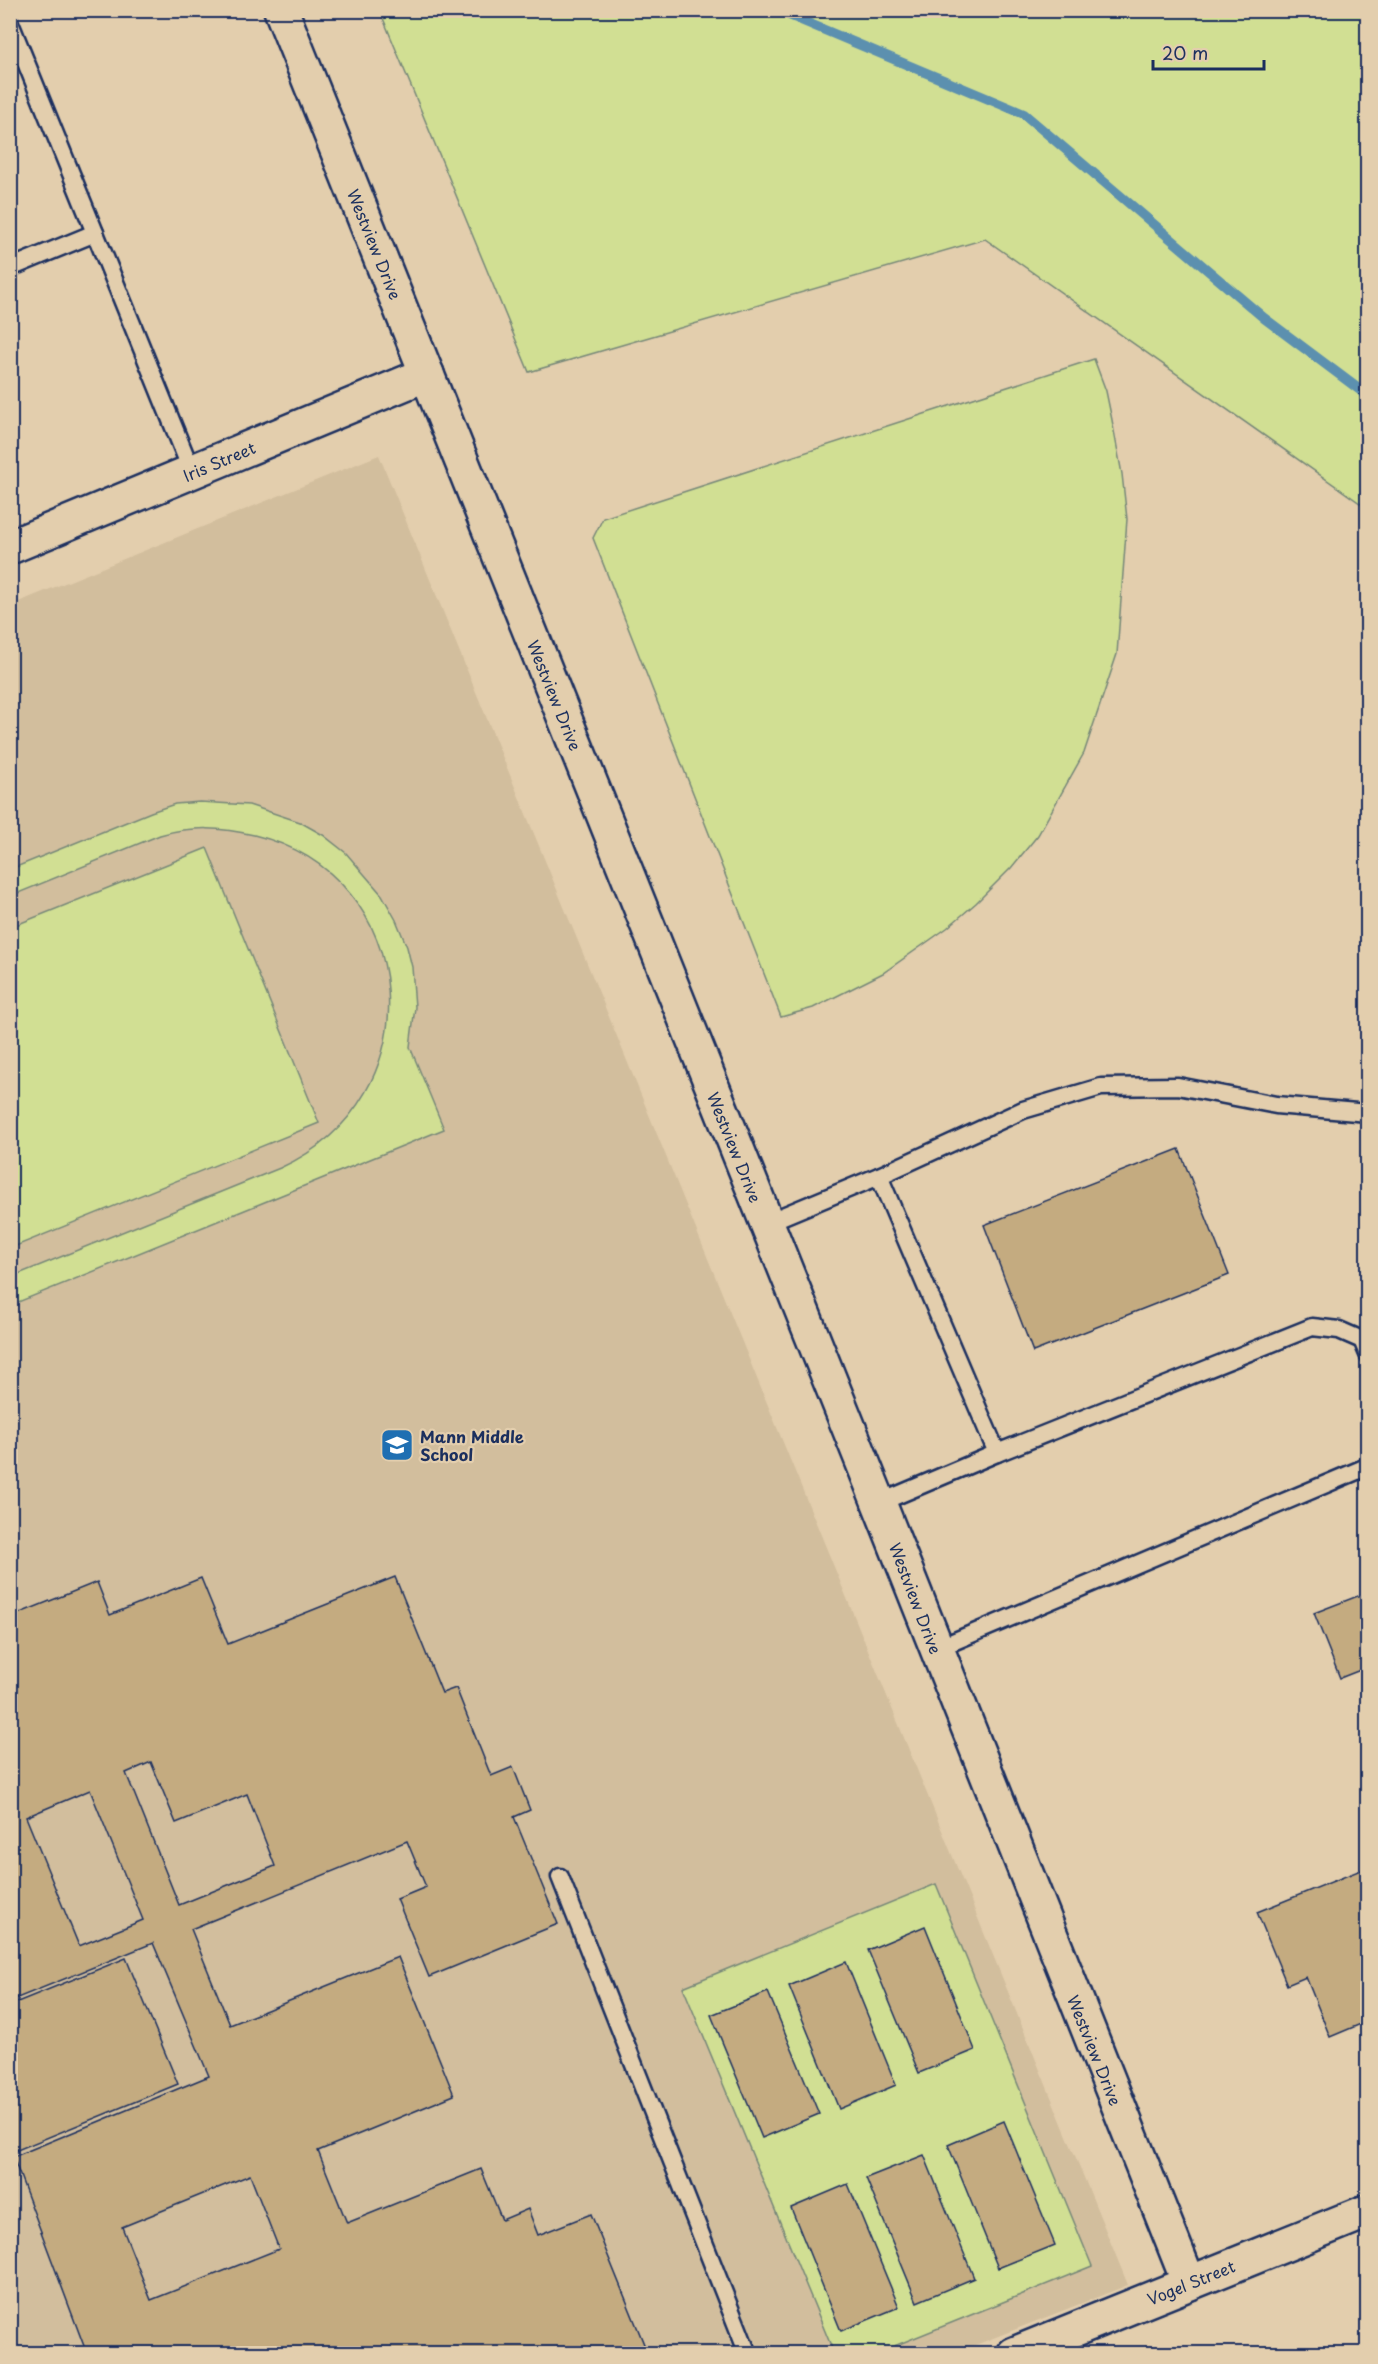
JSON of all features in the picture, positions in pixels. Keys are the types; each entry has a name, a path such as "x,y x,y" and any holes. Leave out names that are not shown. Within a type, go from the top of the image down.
{"street":[{"name":"Westview Drive","path":"281,10 1189,2283"},
{"name":"Iris Street","path":"10,547 427,374"},
{"name":"Vogel Street","path":"1014,2354 1368,2211"}],"lane":[{"path":"10,23 192,472"},
{"path":"10,268 95,233"},
{"path":"766,1223 879,1176 1023,1110 1101,1087 1178,1086 1276,1105 1368,1113"},
{"path":"879,1176 997,1453"},
{"path":"879,1503 997,1453 1312,1327 1339,1330 1362,1340 1368,1354"},
{"path":"936,1649 1364,1468 1368,1464"},
{"path":"560,1877 748,2354"}],"shaded area":[{"name":"Mann Middle School","path":"379,455 1128,2285 955,2353 11,2354 11,605"}],"green space":[{"path":"380,11 1367,11 1367,508 985,239 529,372"},
{"path":"1094,359 1106,391 1112,420 1127,519 1117,654 1084,753 1038,835 1011,868 976,903 947,928 883,973 813,1008 781,1017 593,538 603,518"},
{"path":"200,802 249,805 300,822 323,835 346,853 382,895 396,920 412,967 415,1007 410,1047 444,1129 11,1305 11,1277 280,1168 331,1136 365,1092 384,1043 388,991 377,940 350,894 309,858 254,835 230,830 207,829 184,830 160,835 11,896 11,869 151,812 175,804"},
{"path":"207,848 319,1123 11,1248 11,927"},
{"path":"936,1884 1092,2266 877,2353 834,2353 683,1987"}],"building":[{"path":"1179,1149 1229,1275 1033,1352 984,1225"},
{"path":"395,1577 442,1693 456,1688 491,1776 513,1767 530,1810 514,1817 558,1924 429,1977 397,1899 426,1887 407,1841 191,1929 230,2025 398,1957 454,2095 318,2151 347,2223 481,2169 502,2220 528,2209 538,2235 591,2214 648,2354 87,2354 13,2157 209,2076 153,1943 10,2001 10,1617 97,1582 110,1615 201,1578 228,1644","holes":["151,1762 176,1823 247,1794 275,1866 179,1905 126,1773","90,1790 143,1920 79,1946 26,1817","250,2175 279,2249 151,2300 122,2227"]},
{"path":"1368,1592 1368,1667 1340,1678 1314,1613"},
{"path":"1368,1867 1368,1947 1364,1948 1368,1957 1368,2021 1330,2037 1306,1977 1287,1985 1257,1912"},
{"path":"925,1926 975,2050 919,2073 868,1950"},
{"path":"126,1958 178,2084 10,2153 10,2005"},
{"path":"846,1962 896,2085 839,2109 789,1986"},
{"path":"768,1992 819,2114 762,2138 711,2015"},
{"path":"1004,2121 1055,2245 998,2268 948,2145"},
{"path":"924,2155 974,2278 917,2302 866,2178"},
{"path":"848,2184 899,2307 841,2331 791,2208"}],"waterway":[{"path":"777,10 1024,114 1264,318 1368,396"}],"place":[{"name":"Mann Middle School","path":"397,1445"}]}
